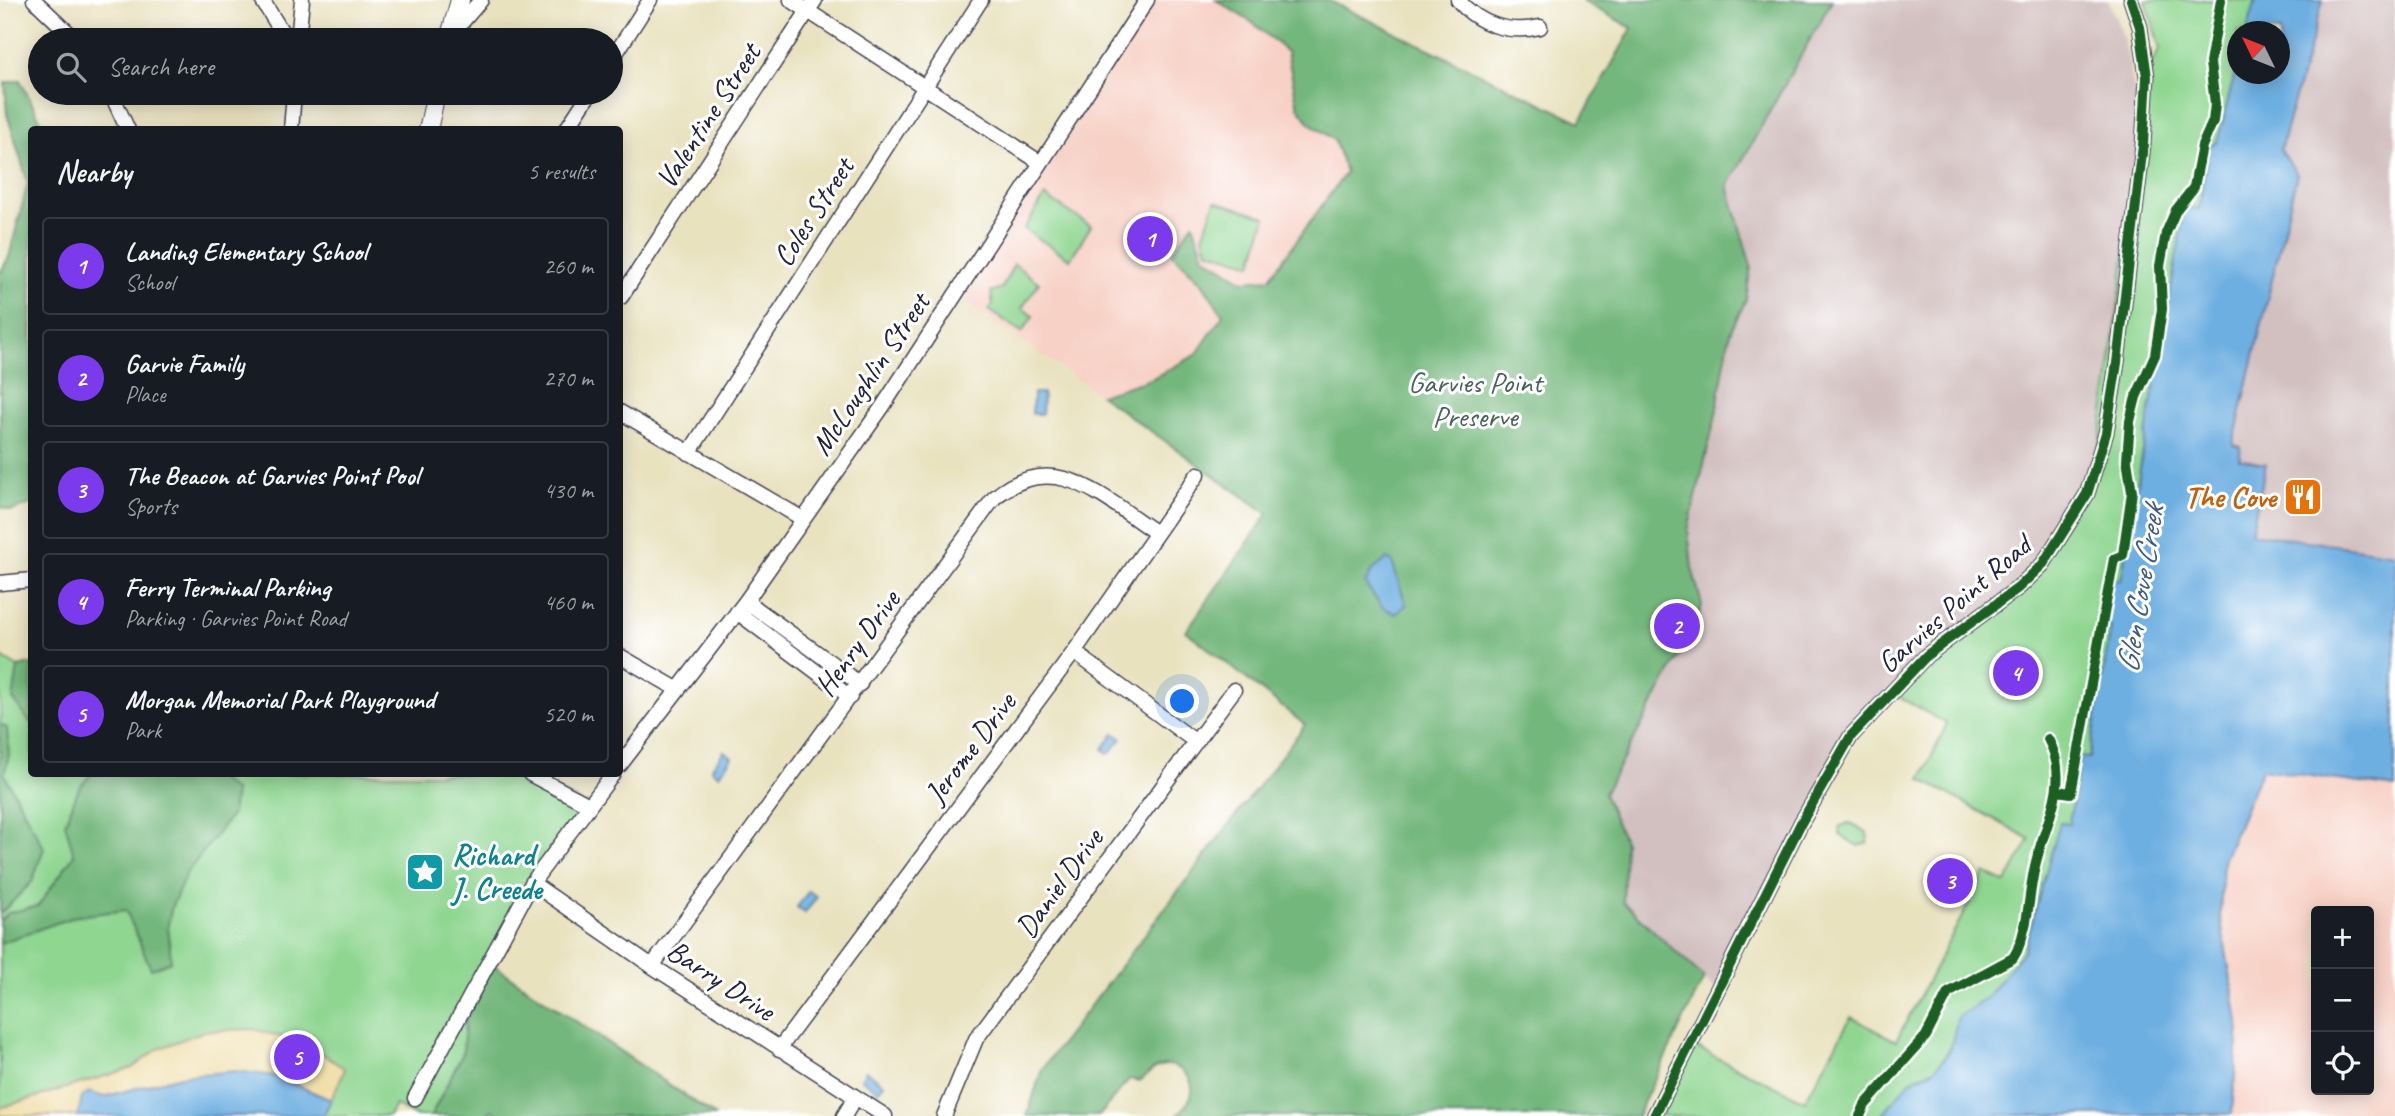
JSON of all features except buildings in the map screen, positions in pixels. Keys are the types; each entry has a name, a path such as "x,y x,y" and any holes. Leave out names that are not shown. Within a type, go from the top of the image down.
{"street":[{"path":"34,0 63,28"},
{"path":"262,0 279,28"},
{"path":"299,28 302,0"},
{"path":"453,28 460,0"},
{"path":"458,28 481,0"},
{"path":"623,42 650,0"},
{"path":"790,0 812,6 924,87 1041,163"},
{"name":"Coles Street","path":"689,453 981,0"},
{"name":"McLoughlin Street","path":"623,761 741,606 883,406 1147,0"},
{"path":"1458,0 1491,24 1510,30 1540,27"},
{"name":"Garvies Point Road","path":"1654,1116 1801,823 1851,736 1927,654 2018,588 2043,564 2087,494 2106,433 2118,363 2143,145 2147,77 2140,27 2131,0"},
{"name":"Valentine Street","path":"623,294 812,6"},
{"path":"117,105 126,126"},
{"path":"291,126 292,105"},
{"path":"429,126 433,105"},
{"path":"569,126 582,105"},
{"path":"623,414 803,519"},
{"name":"Jerome Drive","path":"779,1049 1074,652 1155,532 1198,474"},
{"name":"Henry Drive","path":"652,966 994,498 1006,487 1031,477 1046,475 1074,481 1155,532"},
{"path":"0,583 28,580"},
{"path":"741,606 860,684"},
{"path":"741,606 850,697"},
{"path":"1074,652 1196,742"},
{"path":"623,658 677,689"},
{"name":"Daniel Drive","path":"944,1116 965,1059 976,1039 1234,690"},
{"path":"536,777 590,805"},
{"path":"415,1098 532,883 611,777"},
{"name":"Barry Drive","path":"532,883 652,966 885,1116"},
{"path":"844,1116 856,1098"}],"shaded area":[{"path":"1154,0 1328,0 1433,50 1157,434 964,301"},
{"path":"1832,0 2108,0 2124,38 2145,148 2097,464 2042,563 1850,736 1716,990 1623,902 1625,843 1604,794 1697,623 1702,605 1692,568 1688,530 1715,419 1730,332 1746,300 1751,266 1727,186"},
{"path":"2323,0 2395,0 2395,554 2251,533 2238,459 2232,445 2296,174 2280,151"},
{"path":"2262,769 2395,788 2395,1116 2212,1116 2239,1026 2220,916 2223,861"}],"green space":[{"name":"Garvies Point Preserve","path":"1216,0 1328,0 1580,122 1632,28 1581,0 1832,0 1728,186 1751,266 1746,300 1730,332 1715,419 1688,530 1692,568 1702,605 1697,623 1604,794 1625,843 1623,902 1704,978 1637,1116 1181,1116 1178,1114 1191,1096 1191,1083 1181,1069 1164,1065 1140,1081 1129,1079 1099,1116 1027,1116 1042,1069 1305,725 1186,631 1268,514 1100,395 1151,379 1196,355 1223,315 1202,283 1172,253 1193,223 1204,256 1244,281 1269,279 1346,172 1334,140 1310,123 1298,107 1287,52 1254,24"},
{"path":"2146,0 2256,0 2250,21 2227,21 2227,84 2232,84 2217,142 2209,145 2199,210 2185,207 2125,555 2095,768 2078,825 2060,823 2024,950 1985,999 1974,1007 1938,1067 1910,1081 1881,1116 1661,1116 1689,1044 1805,1101 1851,1017 1896,1041 1985,873 2006,883 2030,839 1921,779 1947,724 1890,692 2042,563 2097,464 2151,64 2160,49"},
{"path":"20,80 28,96 28,105 33,105 43,126 28,126 28,183 7,114 5,83"},
{"path":"28,183 28,505 12,511 0,507 0,273 9,257"},
{"path":"1045,196 1091,226 1070,259 1024,229"},
{"path":"1215,201 1266,217 1252,264 1207,250 1203,237"},
{"path":"1014,264 1039,283 1022,308 1033,316 1022,332 989,310 993,304 991,292 1002,288"},
{"path":"0,656 18,667 28,665 28,777 534,777 587,806 489,962 715,1116 503,1116 491,1110 487,1116 415,1116 395,1105 389,1116 323,1116 344,1069 158,1049 132,1068 0,1108"},
{"path":"28,665 28,720 13,699 18,667"},
{"path":"0,724 7,728 9,755 4,774 44,848 32,882 0,914"},
{"path":"88,777 214,777 235,792 232,814 186,874 172,906 168,924 171,961 151,969 126,910 76,916 0,943 0,921 8,913 38,906 74,855 65,823 79,788"},
{"path":"1848,823 1867,832 1868,843 1858,846 1840,835 1839,827"},
{"path":"489,962 715,1116 503,1116 491,1110 487,1116 431,1116 463,1053 465,1019"}],"sand":[{"path":"254,1029 311,1046 345,1069 331,1100 276,1076 181,1076 103,1097 96,1095 78,1111 78,1116 0,1116 0,1108 132,1068 158,1049 204,1031"}],"water":[{"name":"Glen Cove Creek","path":"2256,0 2323,0 2280,150 2297,174 2233,445 2241,447 2239,459 2266,464 2251,533 2395,554 2395,788 2262,769 2223,861 2220,916 2239,1026 2232,1114 1881,1116 1910,1081 1931,1072 1944,1059 1950,1050 1958,1017 1985,999 2024,950 2060,823 2069,824 2080,757 2089,758 2111,627 2103,625 2111,579 2121,580 2185,207 2199,209 2209,145 2217,142 2232,84 2290,84 2290,21 2250,21"},
{"path":"1033,393 1043,393 1042,414 1032,414"},
{"path":"1387,559 1392,562 1406,605 1396,614 1382,607 1365,584 1372,571"},
{"path":"1114,733 1122,739 1108,754 1103,749"},
{"path":"724,751 732,757 719,775 711,769"},
{"path":"1955,863 1965,868 1945,905 1935,900 1948,870 1951,871"},
{"path":"809,891 817,897 805,913 797,907"},
{"path":"235,1071 276,1076 331,1100 323,1116 78,1116 82,1097 89,1092 104,1097 181,1076"},
{"path":"866,1071 884,1084 878,1091 861,1079"}],"cycle path":[{"path":"1654,1116 1801,823 1851,736 1927,655 2018,588 2043,564 2087,494 2106,433 2143,145 2147,77 2140,27 2131,0"},
{"path":"2057,791 2071,793 2114,559 2123,555 2132,492 2127,460 2130,421 2136,397 2155,355 2162,309 2160,266 2166,233 2176,210 2194,187 2202,146 2213,121 2215,104 2210,63 2221,0"},
{"path":"1860,1116 1865,1105 1926,1036 1948,993 2013,958 2017,951 2026,921 2038,855 2057,789 2055,756 2048,739"}],"place":[{"name":"Landing Elementary School","path":"1150,239"},
{"name":"The Cove","path":"2303,497"},
{"name":"Garvie Family","path":"1677,626"},
{"name":"Ferry Terminal Parking","path":"2016,673"},
{"name":"Richard J. Creede","path":"425,872"},
{"name":"The Beacon at Garvies Point Pool","path":"1950,881"},
{"name":"Morgan Memorial Park Playground","path":"297,1057"}]}
